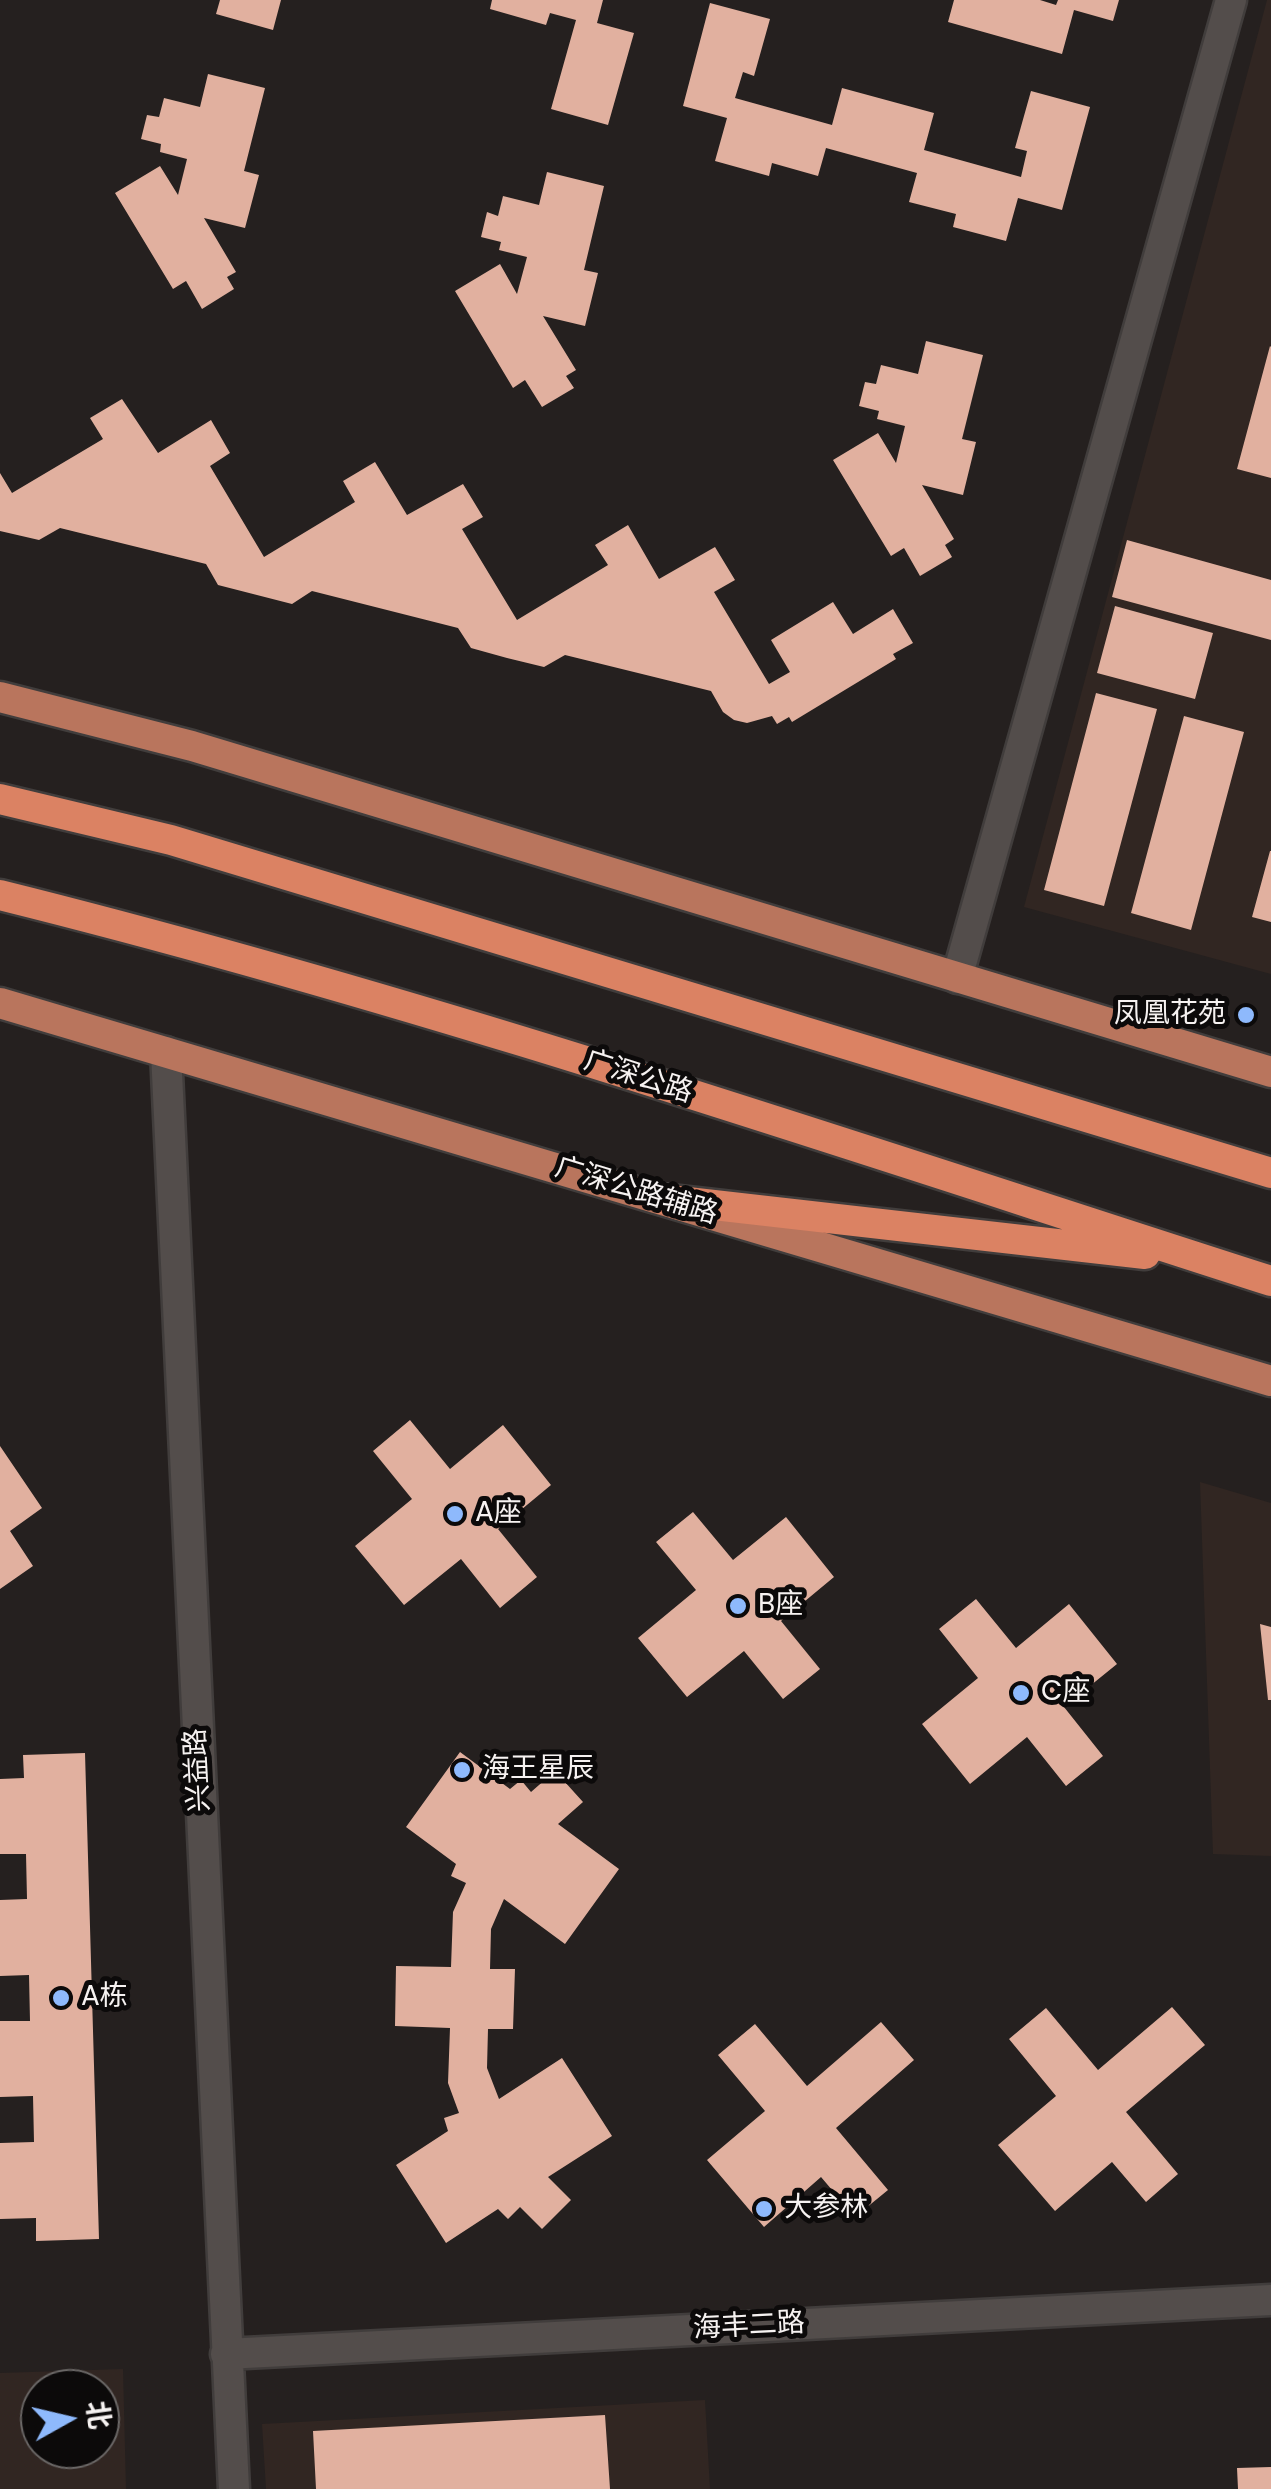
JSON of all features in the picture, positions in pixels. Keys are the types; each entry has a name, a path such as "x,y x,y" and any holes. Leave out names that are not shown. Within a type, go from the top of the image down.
{"highway":[{"path":"0,799 171,840 1271,1173"},
{"name":"广深公路","path":"0,896 150,933 519,1040 1271,1280"},
{"path":"661,1200 1213,1262"}],"main road":[{"path":"0,697 192,746 1271,1072"},
{"name":"广深公路辅路","path":"0,1003 1271,1381"}],"street":[{"path":"956,978 1231,0"},
{"name":"兴益路","path":"166,1052 234,2489"},
{"name":"海丰二路","path":"226,2354 1271,2300"}],"shaded area":[{"path":"1267,0 1271,0 1271,974 1024,907"},
{"path":"1200,1482 1271,1503 1271,1856 1213,1854"},
{"path":"123,2369 126,2489 0,2489 0,2373 20,2372 20,2469 120,2469"},
{"path":"705,2400 710,2489 266,2489 262,2424"}],"building":[{"path":"220,0 281,0 273,30 216,14"},
{"path":"492,0 603,0 597,23 634,33 608,125 551,109 576,20 550,13 546,25 490,9"},
{"path":"954,0 1040,0 1056,5 1058,0 1119,0 1113,21 1074,10 1062,54 948,22"},
{"path":"710,3 770,19 754,76 743,72 735,98 832,125 842,88 934,113 924,150 1021,177 1027,151 1015,148 1031,91 1090,107 1062,210 1018,198 1006,241 953,227 956,214 909,202 917,173 826,148 818,176 772,163 769,176 715,161 727,118 683,106"},
{"path":"208,74 265,88 244,171 259,175 245,228 204,218 236,272 227,277 234,289 202,309 186,281 173,289 115,193 160,166 178,195 187,159 160,152 161,144 141,139 147,115 159,117 164,98 200,107"},
{"path":"547,172 604,186 584,270 598,273 585,326 543,316 576,370 566,376 574,388 542,407 525,380 513,388 455,291 500,264 517,294 527,257 499,250 501,242 481,237 487,212 498,216 503,196 539,205"},
{"path":"926,341 983,355 962,439 976,442 963,495 922,485 954,539 945,545 952,557 920,576 904,548 891,556 833,460 878,433 896,463 905,426 877,419 879,411 859,406 865,382 876,384 881,365 918,374"},
{"path":"1271,347 1271,478 1237,469"},
{"path":"122,399 158,453 211,420 230,453 210,466 264,557 355,502 343,481 375,462 407,515 463,484 483,517 462,529 517,620 608,565 595,545 628,525 659,579 715,547 735,580 714,592 769,684 790,672 771,640 833,602 853,634 893,609 913,643 893,654 896,659 792,722 789,717 777,724 772,716 747,723 723,712 711,691 565,655 544,667 507,658 471,648 458,628 312,591 292,604 218,585 206,564 60,528 39,540 0,531 0,473 12,493 103,439 90,418"},
{"path":"1127,540 1271,580 1271,640 1112,597"},
{"path":"1115,606 1213,633 1195,699 1097,673"},
{"path":"1096,693 1157,709 1104,906 1044,890"},
{"path":"1184,716 1244,732 1191,930 1131,913"},
{"path":"1271,851 1271,922 1252,917"},
{"name":"A座","path":"410,1420 450,1469 503,1425 551,1485 498,1529 537,1577 500,1608 461,1559 404,1605 355,1546 412,1499 373,1451"},
{"path":"0,1446 42,1508 10,1531 33,1566 0,1589"},
{"name":"B座","path":"693,1512 733,1560 786,1517 834,1577 781,1621 820,1669 783,1699 744,1651 687,1697 638,1638 696,1590 656,1542"},
{"name":"C座","path":"976,1599 1016,1648 1069,1604 1117,1664 1064,1707 1103,1756 1066,1786 1027,1737 970,1784 922,1724 978,1678 939,1629"},
{"path":"1260,1624 1271,1627 1271,1700 1268,1700"},
{"path":"460,1752 510,1789 521,1780 531,1792 555,1771 583,1802 558,1824 619,1869 565,1944 504,1899 491,1929 490,1969 515,1969 513,2029 488,2029 487,2068 499,2099 562,2058 612,2136 548,2177 571,2200 542,2229 520,2207 508,2219 498,2209 446,2243 396,2165 448,2131 444,2118 459,2113 448,2083 450,2028 395,2026 396,1966 451,1967 453,1912 466,1883 451,1876 456,1864 406,1827"},
{"name":"A栋","path":"85,1753 99,2239 36,2241 36,2218 0,2219 0,2143 34,2142 33,2096 0,2097 0,2021 30,2021 29,1975 0,1976 0,1900 27,1899 26,1854 0,1854 0,1779 24,1778 23,1755"},
{"path":"1172,2007 1205,2045 1126,2112 1178,2174 1146,2202 1112,2162 1055,2211 998,2145 1056,2096 1009,2039 1046,2008 1098,2070"},
{"path":"881,2022 914,2060 836,2128 888,2190 855,2217 821,2177 764,2227 707,2160 765,2111 718,2055 755,2024 807,2086"},
{"path":"605,2415 610,2489 316,2489 313,2431"},
{"path":"1271,2467 1271,2489 1238,2489 1237,2468"}],"place":[{"name":"凤凰花苑","path":"1246,1015"},
{"name":"A座","path":"455,1514"},
{"name":"B座","path":"738,1606"},
{"name":"C座","path":"1021,1693"},
{"name":"海王星辰","path":"462,1770"},
{"name":"A栋","path":"61,1998"},
{"name":"大参林","path":"764,2209"}]}
